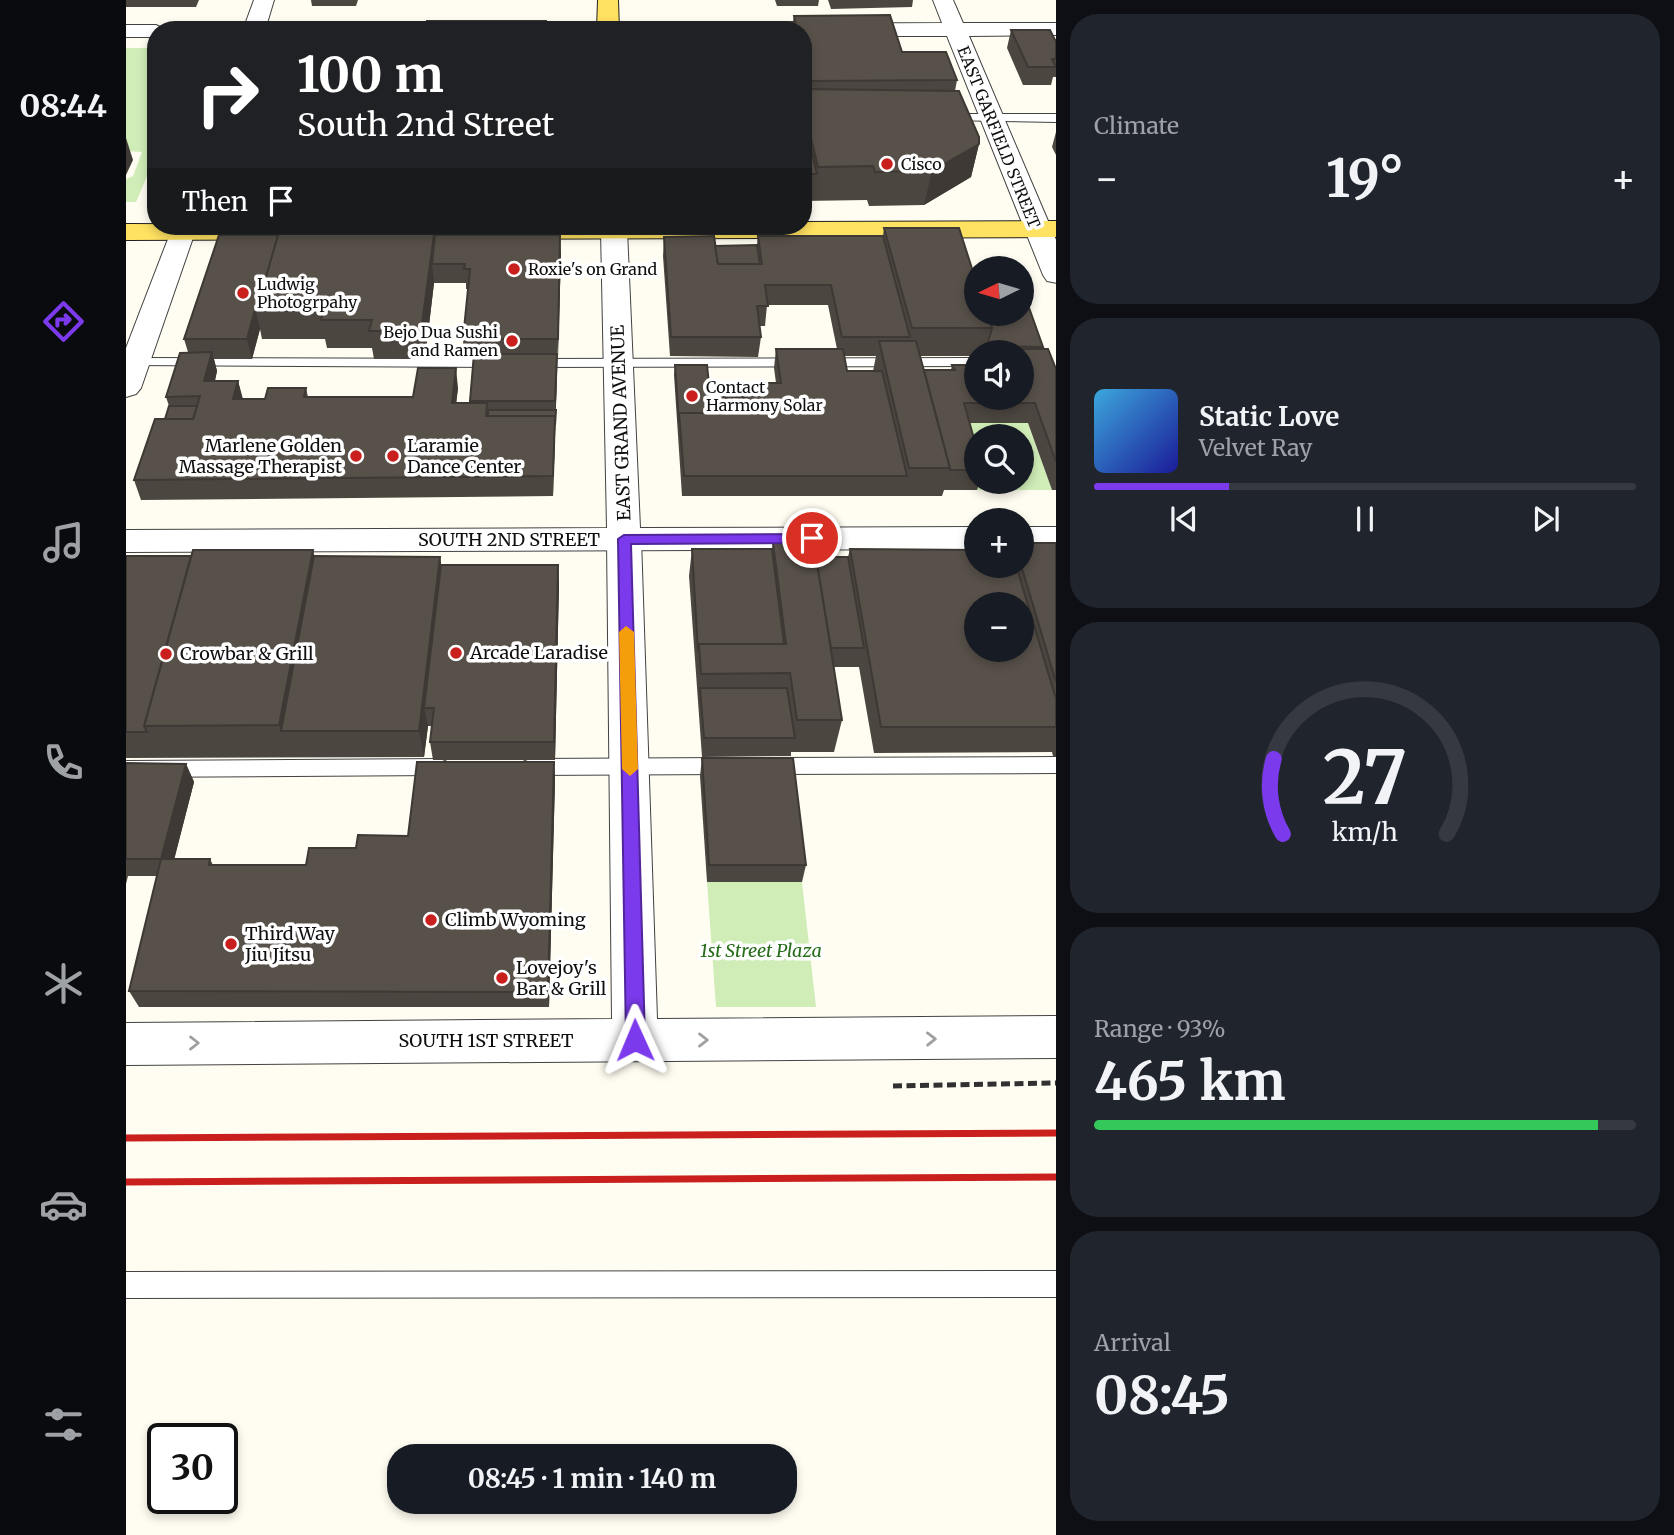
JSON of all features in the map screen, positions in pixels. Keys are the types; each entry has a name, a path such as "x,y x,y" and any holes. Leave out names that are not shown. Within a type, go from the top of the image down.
{"main road":[{"path":"608,0 608,21"},
{"path":"812,228 1047,229"},
{"path":"126,232 147,231"}],"street":[{"path":"257,21 264,0"},
{"name":"EAST GARFIELD STREET","path":"943,0 992,118 1047,229 1056,275"},
{"path":"812,30 1056,29"},
{"path":"126,32 147,31"},
{"path":"131,362 181,235"},
{"name":"EAST GRAND AVENUE","path":"614,235 620,363 635,1040"},
{"name":"SOUTH 2ND STREET","path":"126,541 964,538"},
{"path":"1034,538 1056,538"},
{"name":"SOUTH 1ST STREET","path":"126,1044 1056,1037"}],"lane":[{"path":"932,118 1056,118"},
{"path":"131,362 964,362"},
{"path":"504,767 1056,765"},
{"path":"126,769 462,767"},
{"path":"126,1285 1056,1284"}],"path":[{"path":"893,1086 1056,1083"}],"green space":[{"path":"126,48 147,48 147,176 136,202 126,202 126,179 133,176 142,152 126,151"},
{"path":"959,423 1028,423 964,424 964,442"},
{"path":"1034,440 1052,490 1034,490"},
{"name":"1st Street Plaza","path":"707,882 802,882 816,1007 716,1007"}],"building":[{"path":"890,15 902,52 946,52 957,80 812,81 812,21 795,21 794,16"},
{"path":"1011,30 1050,30 1056,40 1056,59 1052,59 1056,67 1028,67"},
{"path":"812,89 959,91 979,137 979,144 932,171 875,172 873,166 818,167 812,143"},
{"path":"812,153 817,174 812,174"},
{"path":"884,228 959,228 968,256 964,256 964,326 992,328 912,328"},
{"path":"219,235 278,235 247,339 184,339"},
{"path":"278,235 434,235 421,331 369,331 372,320 321,320 323,311 256,311"},
{"path":"435,235 560,235 558,339 463,339 470,269 464,269 465,264 432,264"},
{"path":"714,236 718,264 762,264 758,236 883,236 910,337 842,337 831,285 765,285 768,306 757,306 761,337 671,337 664,237"},
{"path":"757,245 760,264 718,264 715,246"},
{"path":"1034,322 1043,347 1034,347 1034,340 989,340 991,326 1034,326"},
{"path":"879,341 916,341 950,468 909,468"},
{"path":"776,349 843,349 847,371 882,371 907,476 684,476 679,413 713,413 712,397 747,397 745,383 781,383"},
{"path":"1034,349 1048,349 1056,369 1056,462 1035,403"},
{"path":"212,352 204,381 238,381 233,399 265,399 268,388 306,388 304,397 413,397 418,368 456,368 452,403 487,403 486,416 555,416 553,476 134,480 155,419 193,419 200,396 166,397 180,353"},
{"path":"474,354 557,354 555,401 470,401"},
{"path":"675,365 707,365 712,413 679,413 679,422"},
{"path":"952,365 964,365 964,410 970,424 964,424 964,470 950,470 924,370 955,370"},
{"path":"169,406 197,406 193,419 165,419"},
{"path":"488,410 556,410 555,425 555,416 488,416"},
{"path":"814,542 842,720 797,720 790,673 701,674 699,644 786,644 773,543"},
{"path":"1034,543 1056,543 1056,682 1034,608 1034,592 1029,592 1025,578 1034,578"},
{"path":"692,549 772,549 784,644 699,644 698,651"},
{"path":"850,549 964,550 964,578 1020,578 1024,592 964,592 964,662 1034,662 1034,625 1056,699 1056,727 881,727"},
{"path":"193,550 313,550 279,725 144,726"},
{"path":"126,556 191,556 144,726 147,732 126,732"},
{"path":"314,556 440,557 419,731 281,731"},
{"path":"816,557 848,557 864,648 831,648"},
{"path":"441,565 558,565 554,742 430,742 434,708 424,708"},
{"path":"700,688 787,688 795,738 704,738"},
{"path":"702,758 793,758 806,865 709,865"},
{"path":"417,762 554,762 548,992 129,991 161,859 210,859 209,865 306,865 309,848 356,848 358,835 408,836"},
{"path":"126,763 186,764 161,859 126,859"}],"railway":[{"path":"126,1138 1056,1133"},
{"path":"126,1182 1056,1177"}],"slow traffic":[{"path":"626,632 630,769"}],"place":[{"name":"Cisco","path":"887,164"},
{"name":"Roxie's on Grand","path":"514,269"},
{"name":"Ludwig Photogrpahy","path":"243,293"},
{"name":"Bejo Dua Sushi and Ramen","path":"512,341"},
{"name":"Contact Harmony Solar","path":"692,396"},
{"name":"Marlene Golden Massage Therapist","path":"356,456"},
{"name":"Laramie Dance Center","path":"393,456"},
{"name":"Arcade Laradise","path":"456,653"},
{"name":"Crowbar & Grill","path":"166,654"},
{"name":"Climb Wyoming","path":"431,920"},
{"name":"Third Way Jiu Jitsu","path":"231,944"},
{"name":"Lovejoy's Bar & Grill","path":"502,978"}],"route":[{"path":"635,1040 624,539 812,538"}]}
